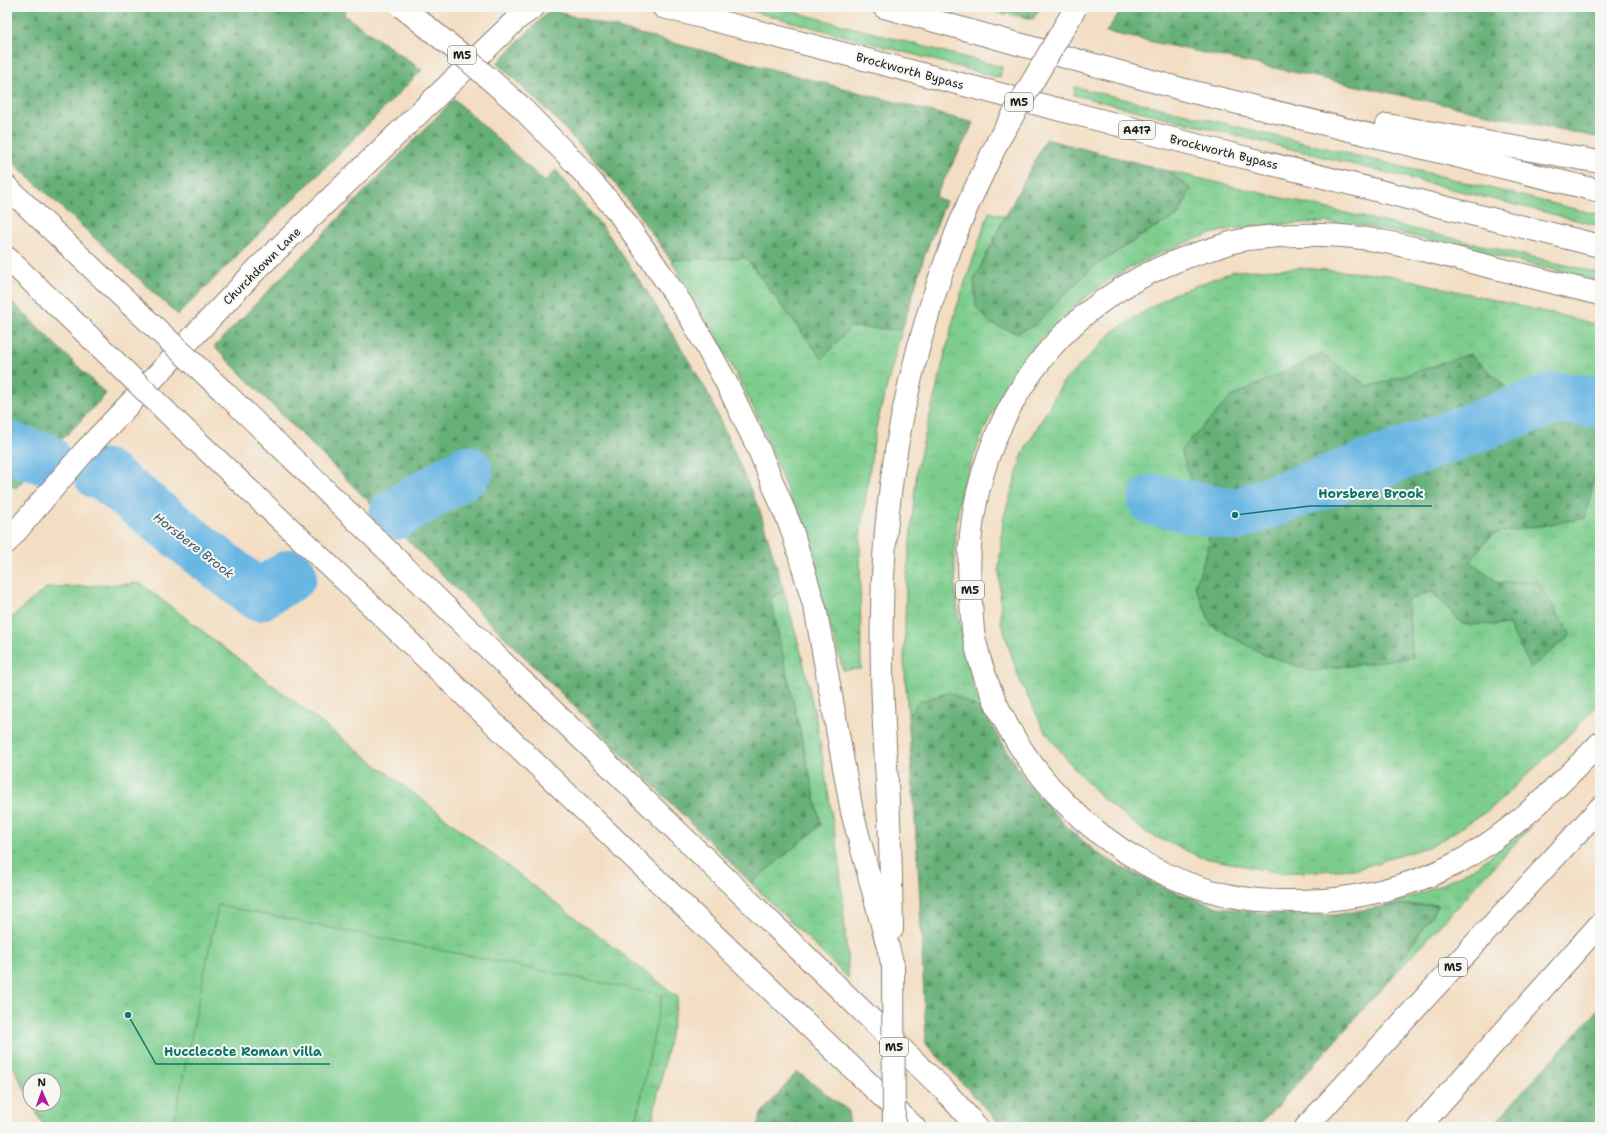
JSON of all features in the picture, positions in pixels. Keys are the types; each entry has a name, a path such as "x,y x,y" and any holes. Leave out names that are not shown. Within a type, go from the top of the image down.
{"main road":[{"name":"M5","path":"402,7 460,54 519,105 575,163 613,207 653,262 689,315 725,380 759,450 792,530 816,612 852,812 893,966"},
{"name":"Churchdown Lane","path":"7,542 84,452 258,268 517,19 534,7"},
{"path":"884,7 1185,90 1600,191"},
{"name":"M5","path":"894,1127 893,966 888,805 882,708 882,609 886,522 898,438 923,327 950,248 969,202 998,141 1076,7"},
{"name":"Brockworth Bypass","path":"669,9 1235,156 1600,246"},
{"path":"1185,90 1600,162"},
{"path":"7,187 222,390 941,1086 977,1127"},
{"name":"M5","path":"1600,294 1429,252 1361,238 1323,235 1241,240 1198,252 1155,269 1120,288 1086,313 1060,336 1036,367 1014,400 981,475 972,516 968,558 974,636 983,669 996,702 1017,742 1041,776 1069,806 1095,829 1130,855 1168,875 1231,896 1276,901 1322,901 1368,895 1454,865 1490,843 1564,781 1600,743"},
{"path":"7,258 914,1127"},
{"name":"M5","path":"1306,1127 1600,808"},
{"path":"1419,1127 1600,924"}],"green space":[{"path":"7,7 347,7 344,15 422,70 178,315 7,157"},
{"path":"737,7 775,7 1002,67 1000,78"},
{"path":"967,7 1000,7 1033,19"},
{"path":"1000,7 1041,7 1033,19"},
{"path":"1123,7 1600,7 1600,138 1106,32"},
{"path":"550,10 974,123 935,197 946,201 925,254 902,330 850,327 822,359 746,258 671,260 613,180 549,112 497,63"},
{"path":"1075,87 1600,215 1600,226 1074,95"},
{"path":"454,99 545,182 556,170 608,234 648,293 707,391 760,511 784,591 770,598 821,825 751,883 214,347"},
{"path":"1046,139 1168,171 1191,189 1178,216 1153,228 1091,269 1034,326 1017,333 991,324 976,307 974,280"},
{"path":"1168,171 1600,273 1600,281 1393,232 1365,226 1337,223 1285,224 1232,229 1196,239 1161,253 1129,269 1099,288 1071,309 1046,334 1024,362 1004,391 988,423 964,482 960,499 955,537 956,595 965,652 974,689 982,710 949,692 919,702 908,715 904,660 906,585 917,468 956,309 989,212 1005,216 974,280 1034,326 1091,269 1153,228 1178,216 1191,189"},
{"path":"746,258 822,359 850,327 902,330 876,427 860,537 861,669 843,670 800,523 757,415 719,341 671,260"},
{"path":"1300,268 1389,275 1600,325 1600,383 1574,381 1515,395 1470,355 1369,387 1321,354 1210,543 1195,586 1212,625 1263,654 1311,671 1413,657 1407,600 1432,591 1462,624 1509,625 1531,668 1537,580 1499,583 1470,561 1492,534 1585,518 1596,471 1600,472 1600,703 1562,742 1492,808 1434,845 1357,869 1280,873 1200,857 1145,832 1102,798 1069,762 1043,728 1018,676 1001,622 999,568 1003,520 1023,453 1063,382 1115,330 1171,295 1234,271"},
{"path":"7,297 106,394 16,488 7,484"},
{"path":"1321,354 1369,387 1470,354 1515,395 1574,381 1600,383 1600,472 1596,471 1585,518 1492,534 1470,561 1499,583 1537,580 1571,635 1531,668 1509,625 1462,624 1432,591 1407,601 1413,657 1311,671 1263,654 1212,626 1195,586 1210,543 1181,450 1231,397"},
{"path":"140,583 678,997 651,1127 44,1127 36,1112 62,1112 62,1072 22,1072 22,1084 13,1066 7,1063 7,621 46,588"},
{"path":"784,591 802,656 817,725 839,858 849,979 751,883 821,825 770,598"},
{"path":"949,692 982,710 1028,784 1067,827 1096,852 1119,866 1169,890 1218,907 1269,914 1334,915 1391,905 1438,905 1386,984 1258,1127 1003,1127 926,1044 919,881 908,715 919,702"},
{"path":"1532,825 1386,984 1438,905 1391,905 1438,886 1476,867"},
{"path":"218,905 662,995 635,1127 173,1127"},
{"path":"1600,1007 1600,1127 1491,1127"},
{"path":"797,1072 849,1111 848,1127 758,1127 761,1114"}],"waterway":[{"name":"Horsbere Brook","path":"1154,500 1235,515 1555,398 1600,402"},
{"name":"Horsbere Brook","path":"7,447 45,459"},
{"name":"Horsbere Brook","path":"395,514 467,471"},
{"name":"Horsbere Brook","path":"99,474 105,475 258,595 291,575"}],"place":[{"name":"Horsbere Brook","path":"1235,515"},
{"name":"Hucclecote Roman villa","path":"128,1015"}]}
